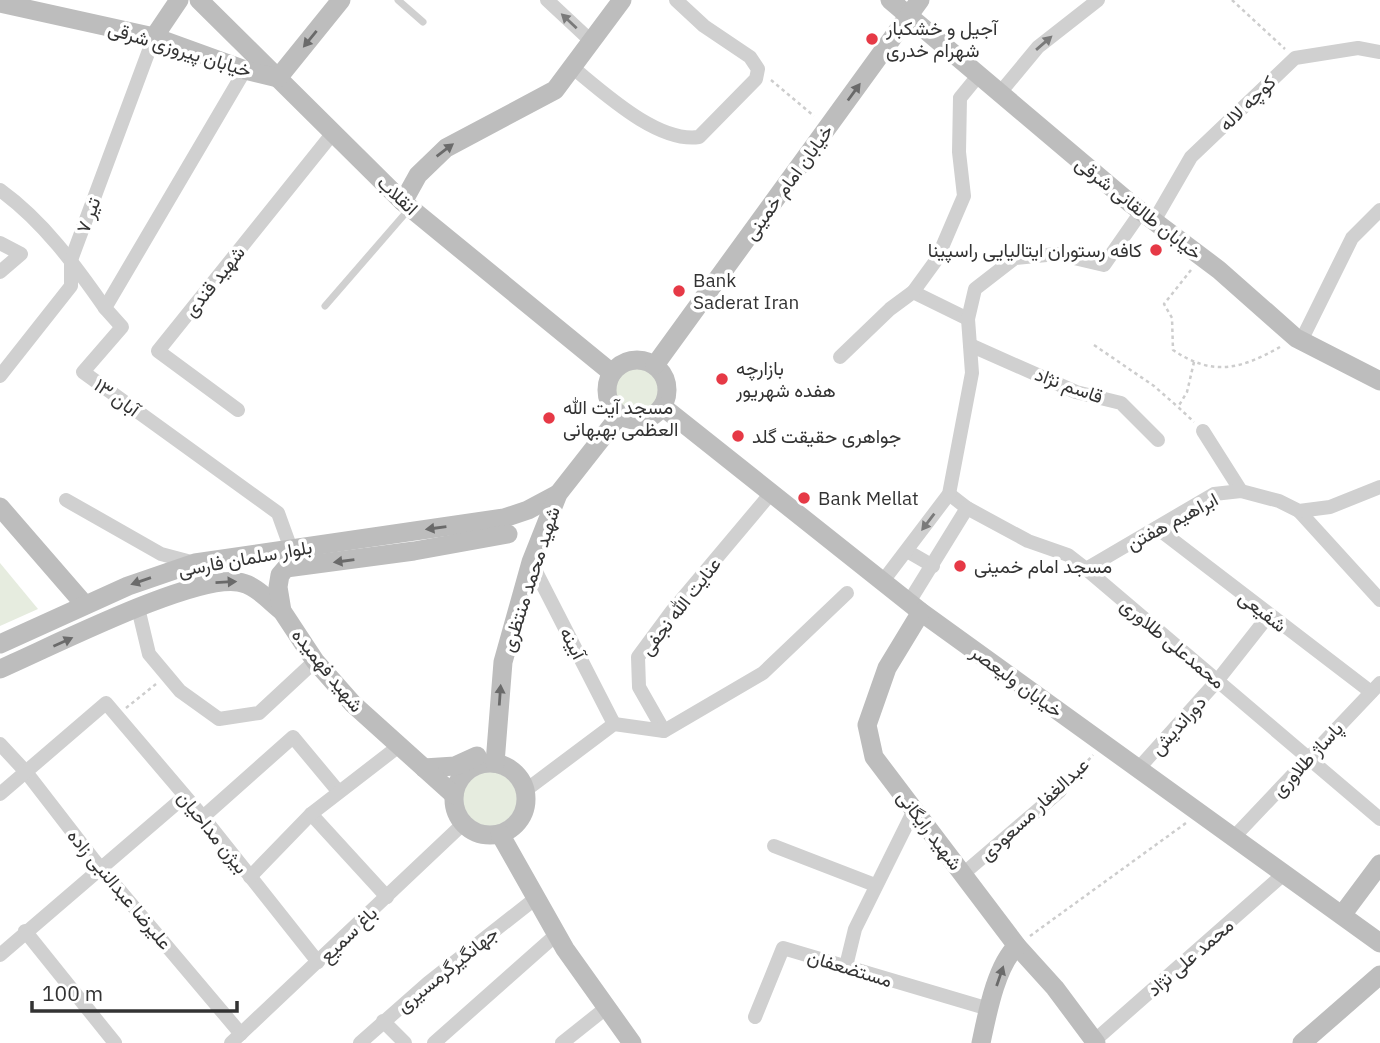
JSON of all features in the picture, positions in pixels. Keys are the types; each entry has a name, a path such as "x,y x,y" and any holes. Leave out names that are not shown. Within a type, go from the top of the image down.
{"main road":[{"path":"154,37 179,0"},
{"name":"انقلاب","path":"199,0 407,205 612,373"},
{"path":"278,78 341,0"},
{"path":"407,205 418,174 446,148 555,90 622,0"},
{"name":"خیابان طالقانی شرقی","path":"890,0 999,94 1148,217 1203,258 1299,340 1380,381"},
{"name":"خیابان امام خمینی","path":"655,365 920,0"},
{"name":"خیابان پیروزی شرقی","path":"0,3 154,37 245,70 278,78"},
{"path":"632,360 644,360 655,365 663,373 668,385 668,397 663,407 654,416 643,420 631,420 620,415 607,396 607,384 612,373 632,360"},
{"name":"خیابان ولیعصر","path":"663,407 915,607 1380,943"},
{"name":"شهید محمد منتظری","path":"495,763 503,662 531,562 558,494 620,415"},
{"path":"531,562 506,526 558,494"},
{"path":"0,507 85,606"},
{"name":"بلوار سلمان فارسی","path":"0,644 128,586 195,563 290,549 506,526"},
{"name":"شهید فهمیده","path":"464,823 455,809 454,795 353,705 315,661 282,611 279,575 286,568 414,551 506,526"},
{"name":"بلوار سلمان فارسی","path":"0,669 138,608 222,581 240,582 252,587 282,611"},
{"name":"شهید رایگانی","path":"915,607 887,668 867,725 874,757 1017,946 1055,988 1095,1042"},
{"path":"424,768 445,768 466,762 497,739"},
{"path":"454,795 459,781 468,771 481,764 495,763 509,768 519,777 526,790 527,804 522,817 513,828 500,834 486,835 472,831 464,823"},
{"path":"500,834 557,934 632,1043"},
{"path":"1342,915 1380,864"},
{"path":"981,1043 989,1009 1008,954 1017,946"},
{"path":"1309,1041 1380,975"}],"street":[{"path":"547,0 591,41"},
{"path":"572,67 655,127 685,139 699,137 756,79 758,69 750,57 704,26 676,0"},
{"path":"999,94 1038,47 1098,0"},
{"name":"۷ تیر","path":"0,376 71,286 71,260 154,37"},
{"path":"1295,58 1358,47 1380,52"},
{"name":"کوچه لاله","path":"1148,217 1191,157 1295,58"},
{"path":"0,190 20,205 71,260 105,308 245,70"},
{"path":"840,357 874,323 913,292 937,259 964,197 958,152 960,98 978,76"},
{"name":"شهید قندی","path":"238,410 158,351 333,133"},
{"path":"1299,340 1352,238 1380,210"},
{"path":"883,581 949,494 972,373 968,319 975,289 1015,258 1057,254 1104,265 1148,217"},
{"path":"0,243 21,254 0,272"},
{"path":"913,292 968,319"},
{"name":"۱۳ آبان","path":"105,308 122,327 83,372 278,513 290,549"},
{"name":"قاسم نژاد","path":"970,345 1076,392 1121,403 1158,440"},
{"path":"1203,431 1241,491"},
{"path":"1299,511 1330,507 1379,490"},
{"name":"ابراهیم هفتن","path":"1086,569 1214,494 1241,491 1279,500 1299,511"},
{"name":"عنایت الله نجفی","path":"664,731 639,687 638,657 672,611 772,492"},
{"name":"محمدعلی طلاوری","path":"949,494 967,508 1028,541 1068,555 1380,819"},
{"path":"66,500 162,554 195,563"},
{"path":"915,607 933,566 967,508"},
{"path":"1299,511 1380,600"},
{"name":"شفیعی","path":"1157,528 1269,615 1376,687"},
{"path":"907,551 933,566"},
{"name":"آبینه","path":"531,562 614,724"},
{"path":"526,790 614,724 664,731 763,673 847,593"},
{"path":"138,608 149,654 180,691 219,719 259,713 315,661"},
{"name":"دوراندیش","path":"1139,768 1217,681 1269,615"},
{"name":"پاساژ طلاوری","path":"1234,837 1376,687"},
{"name":"بیژن مداحیان","path":"26,772 106,703 203,817 318,962"},
{"path":"203,817 293,737 338,791"},
{"name":"علیرضا عبدالنبی زاده","path":"0,744 26,772 236,1038"},
{"path":"250,877 311,814 399,746"},
{"path":"0,794 26,772"},
{"name":"عبدالغفار مسعودی","path":"963,874 1060,791"},
{"path":"0,955 184,796"},
{"path":"846,966 855,929 914,810"},
{"path":"311,814 387,897"},
{"name":"باغ سمیع","path":"236,1038 464,823"},
{"path":"774,846 875,885"},
{"name":"محمد علی نژاد","path":"1095,1042 1285,873"},
{"name":"جهانگیرگرمسیری","path":"360,1043 383,1021 536,898"},
{"path":"25,932 115,1043"},
{"path":"433,1043 557,934"},
{"name":"مستضعفان","path":"755,1017 783,947 989,1009"},
{"path":"562,1043 606,1008"},
{"path":"383,1021 405,1043"}],"lane":[{"path":"398,0 423,22"},
{"path":"325,306 407,205"}],"path":[{"path":"1232,0 1295,58"},
{"path":"758,69 828,127"},
{"path":"1203,258 1164,304 1172,318 1173,350 1194,362 1230,368 1261,358 1299,340"},
{"path":"1094,345 1154,386 1203,431"},
{"path":"1178,407 1187,392 1194,362"},
{"path":"116,715 167,676"},
{"name":"عبدالغفار مسعودی","path":"1060,791 1104,743"},
{"path":"1017,946 1200,812"}],"shaded area":[{"path":"638,365 648,367 656,373 662,381 662,401 656,409 648,415 638,417 628,415 620,409 614,401 612,391 614,381 620,373 628,367"},
{"path":"0,563 38,609 0,626"},
{"path":"490,772 509,780 517,799 509,818 490,826 471,818 463,799 471,780"}],"place":[{"name":"آجیل و خشکبار شهرام خدری","path":"872,39"},
{"name":"کافه رستوران ایتالیایی راسپینا","path":"1156,250"},
{"name":"Bank Saderat Iran","path":"679,291"},
{"name":"بازارچه هفده شهریور","path":"722,379"},
{"name":"مسجد آیت الله العظمی بهبهانی","path":"549,418"},
{"name":"جواهری حقیقت گلد","path":"738,436"},
{"name":"Bank Mellat","path":"804,498"},
{"name":"مسجد امام خمینی","path":"960,566"}]}
